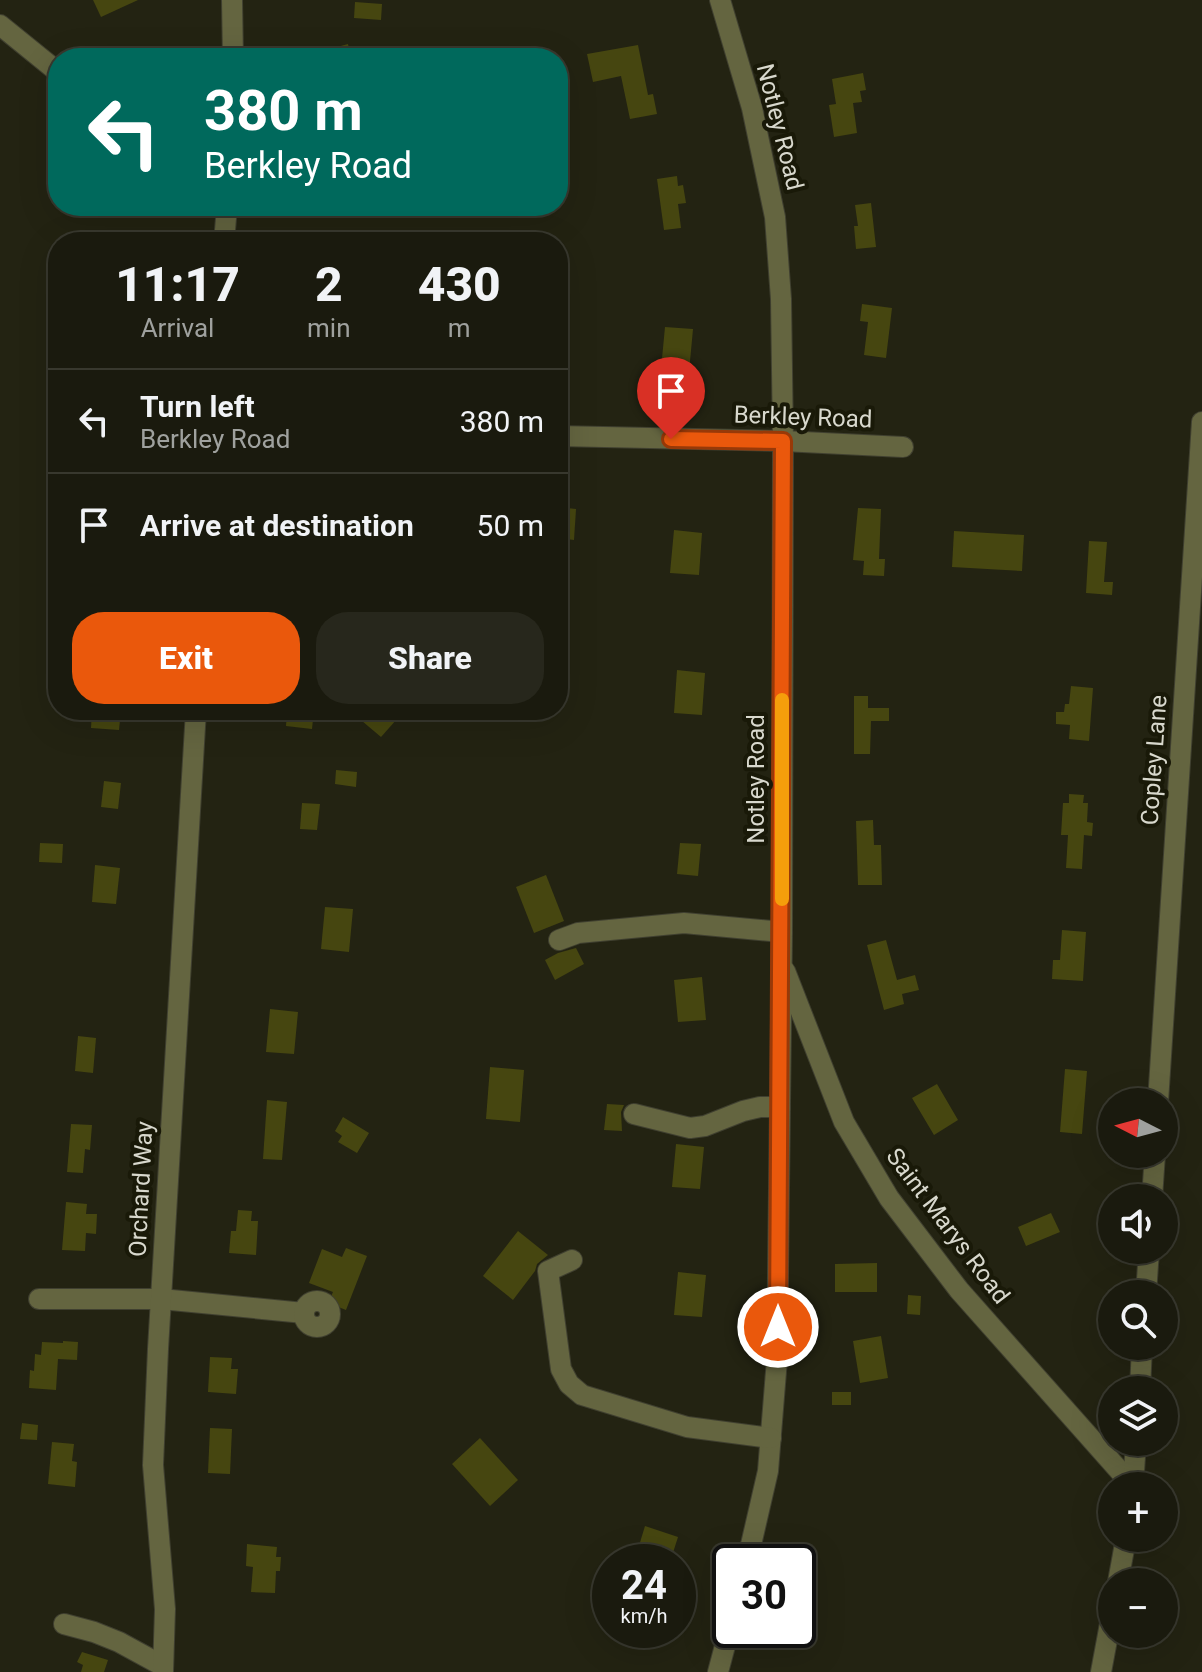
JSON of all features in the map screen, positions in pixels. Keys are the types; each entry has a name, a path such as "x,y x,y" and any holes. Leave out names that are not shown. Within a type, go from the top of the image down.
{"street":[{"path":"232,0 233,48"},
{"name":"Notley Road","path":"720,0 752,108 775,217 781,299 782,932 777,1359 768,1471 751,1544"},
{"path":"0,25 48,66"},
{"name":"Copley Lane","path":"1159,1088 1202,422"},
{"name":"Berkley Road","path":"568,436 903,447"},
{"name":"Orchard Way","path":"163,1669 165,1609 153,1465 195,720"},
{"path":"559,940 578,933 684,923 782,932"},
{"name":"Saint Marys Road","path":"781,960 844,1122 889,1198 959,1290 1121,1472"},
{"path":"634,1114 690,1128 760,1107 780,1107"},
{"path":"572,1260 548,1271 561,1369 569,1384 582,1395 687,1427 771,1438"},
{"path":"39,1299 161,1299 304,1313"},
{"path":"64,1624 119,1642 163,1669"},
{"path":"718,1672 724,1648"},
{"path":"1101,1672 1105,1648"}],"building":[{"path":"93,0 138,0 101,17"},
{"path":"355,2 382,4 381,20 354,18"},
{"path":"638,45 648,95 653,94 657,114 630,119 621,76 593,82 587,54"},
{"path":"863,73 866,90 860,91 862,102 853,103 857,133 834,137 829,105 836,104 832,79"},
{"path":"677,176 678,186 683,185 686,203 678,204 681,228 664,230 657,179"},
{"path":"871,203 876,247 856,249 854,226 858,226 855,205"},
{"path":"862,304 892,308 886,358 864,355 868,322 860,321"},
{"path":"665,327 693,329 689,372 661,369"},
{"path":"568,508 576,509 574,540 568,539"},
{"path":"858,508 881,509 879,559 885,559 884,576 863,575 864,561 853,560"},
{"path":"674,530 702,533 699,575 670,573"},
{"path":"954,531 1024,535 1022,571 952,567"},
{"path":"1089,541 1107,542 1104,582 1113,582 1112,595 1086,593"},
{"path":"677,670 705,673 702,715 674,713"},
{"path":"1071,686 1093,688 1089,741 1069,739 1070,725 1056,724 1056,712 1064,712 1065,704 1069,704"},
{"path":"854,696 868,696 868,708 889,708 889,721 871,721 870,754 854,754"},
{"path":"91,720 120,720 119,730 91,728"},
{"path":"286,720 313,720 312,729 286,726"},
{"path":"361,720 396,720 381,737"},
{"path":"336,770 357,772 356,787 335,784"},
{"path":"104,781 121,783 118,809 101,807"},
{"path":"1069,794 1084,795 1083,803 1088,803 1087,822 1093,823 1092,836 1084,835 1082,869 1066,868 1068,835 1061,835 1063,803 1069,803"},
{"path":"302,803 320,804 317,830 300,829"},
{"path":"873,820 874,845 881,845 882,885 858,885 856,821"},
{"path":"40,843 63,844 62,863 39,862"},
{"path":"680,843 701,844 698,876 677,874"},
{"path":"95,865 120,868 116,904 92,902"},
{"path":"546,875 564,921 534,933 516,887"},
{"path":"325,907 353,909 349,952 321,949"},
{"path":"1062,930 1086,932 1083,981 1052,979 1053,960 1060,960"},
{"path":"886,940 897,980 915,975 919,990 902,994 904,1004 884,1010 867,945"},
{"path":"576,948 584,964 555,980 545,960"},
{"path":"702,977 706,1020 678,1022 674,980"},
{"path":"270,1009 298,1012 294,1054 266,1052"},
{"path":"78,1036 96,1038 93,1073 75,1071"},
{"path":"490,1067 524,1070 520,1122 486,1119"},
{"path":"1065,1069 1087,1071 1082,1134 1060,1132"},
{"path":"937,1084 958,1120 934,1135 912,1098"},
{"path":"267,1100 287,1102 282,1160 263,1159"},
{"path":"607,1104 624,1105 621,1112 622,1131 604,1130"},
{"path":"343,1117 369,1133 357,1153 338,1142 342,1136 335,1131"},
{"path":"71,1124 92,1125 90,1150 85,1149 83,1173 67,1172"},
{"path":"676,1144 704,1147 700,1189 672,1187"},
{"path":"66,1202 87,1204 86,1214 97,1214 96,1234 86,1233 85,1251 62,1250"},
{"path":"238,1210 252,1211 251,1221 258,1221 256,1255 229,1253 231,1231 236,1231"},
{"path":"1051,1213 1060,1232 1026,1246 1018,1227"},
{"path":"518,1231 548,1255 537,1264 513,1300 483,1276"},
{"path":"346,1248 367,1256 346,1310 328,1303 333,1292 309,1283 322,1249 342,1257"},
{"path":"877,1263 877,1292 835,1292 835,1264"},
{"path":"678,1272 706,1275 702,1317 674,1315"},
{"path":"908,1295 921,1296 920,1315 907,1314"},
{"path":"881,1336 888,1378 860,1383 853,1341"},
{"path":"42,1342 78,1342 77,1360 58,1359 56,1390 29,1388 30,1370 34,1371 35,1354 41,1355"},
{"path":"210,1357 232,1358 231,1369 238,1369 236,1394 208,1392"},
{"path":"832,1392 851,1392 851,1405 832,1405"},
{"path":"22,1423 38,1425 37,1440 20,1439"},
{"path":"210,1428 232,1429 230,1474 208,1473"},
{"path":"480,1438 518,1480 490,1506 452,1464"},
{"path":"52,1442 74,1444 72,1461 77,1462 75,1487 48,1484"},
{"path":"645,1526 678,1537 676,1544 640,1544"},
{"path":"247,1544 277,1547 276,1557 281,1557 280,1571 276,1571 275,1593 251,1592 253,1567 246,1566"},
{"path":"82,1652 108,1660 104,1672 81,1672 83,1665 77,1662"}],"slow traffic":[{"path":"782,700 782,899"}],"route":[{"path":"671,439 783,441 778,1327"}]}
